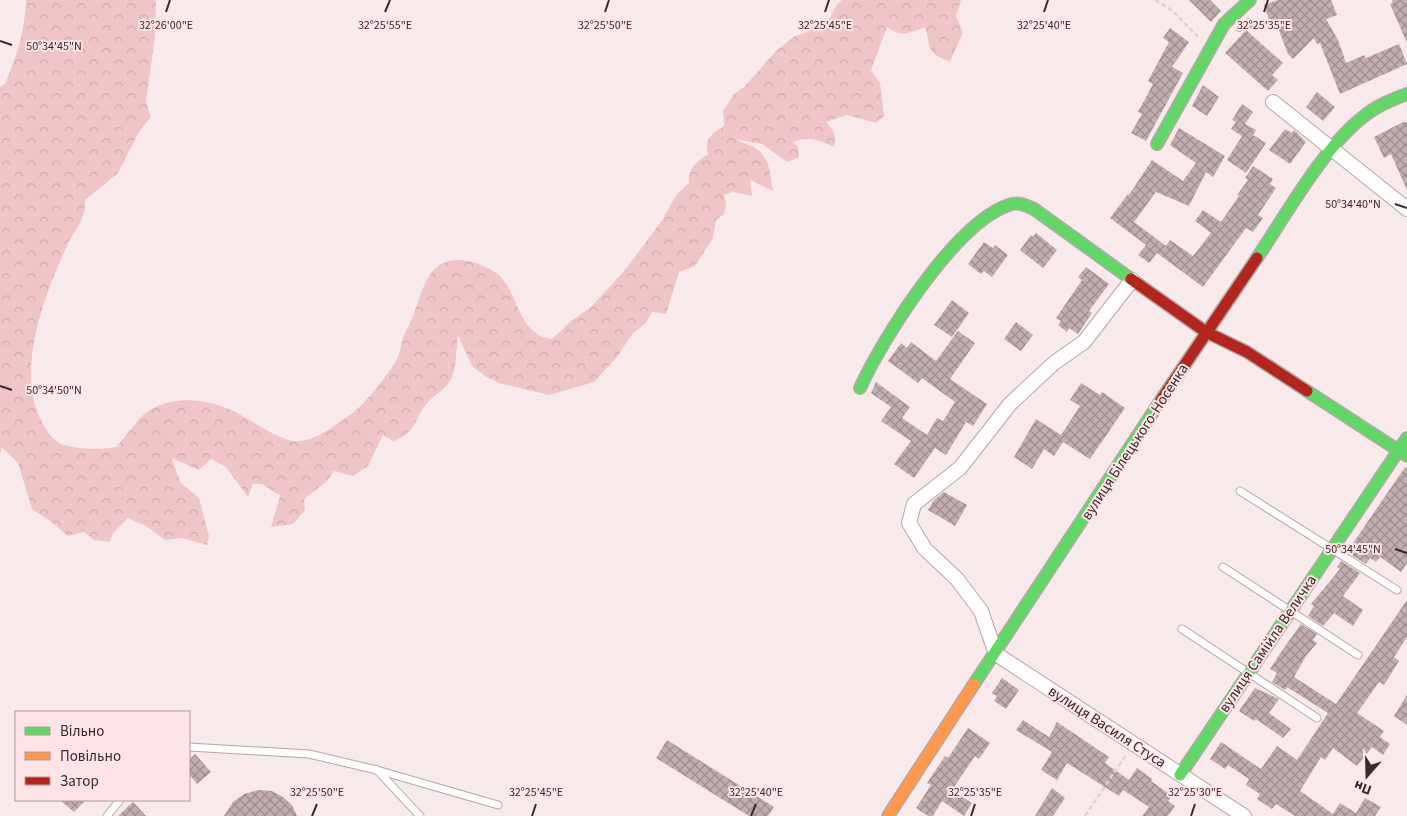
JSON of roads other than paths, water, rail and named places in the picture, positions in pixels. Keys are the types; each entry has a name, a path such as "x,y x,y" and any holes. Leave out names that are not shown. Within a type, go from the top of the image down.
{"street":[{"path":"1157,144 1224,24 1250,0"},
{"name":"вулиця Білецького-Носенка","path":"888,816 1206,332 1331,148 1362,117 1382,104 1407,94"},
{"path":"1273,102 1407,209"},
{"path":"860,388 891,328 955,247 996,210 1013,203 1022,204 1034,209 1206,332 1247,352 1403,453"},
{"path":"996,654 981,611 958,579 925,549 909,523 914,504 960,468 1010,404 1054,363 1084,342 1132,280"},
{"name":"вулиця Самійла Величка","path":"1180,775 1332,548 1403,453 1407,438"},
{"name":"вулиця Василя Стуса","path":"996,654 1244,816"}],"lane":[{"path":"1240,491 1397,590"},
{"path":"1223,567 1358,654"},
{"path":"1182,629 1317,718"},
{"path":"190,747 309,754 377,770 498,805"},
{"path":"377,770 420,816"},
{"path":"107,816 119,801"},
{"path":"112,816 114,808"}]}
